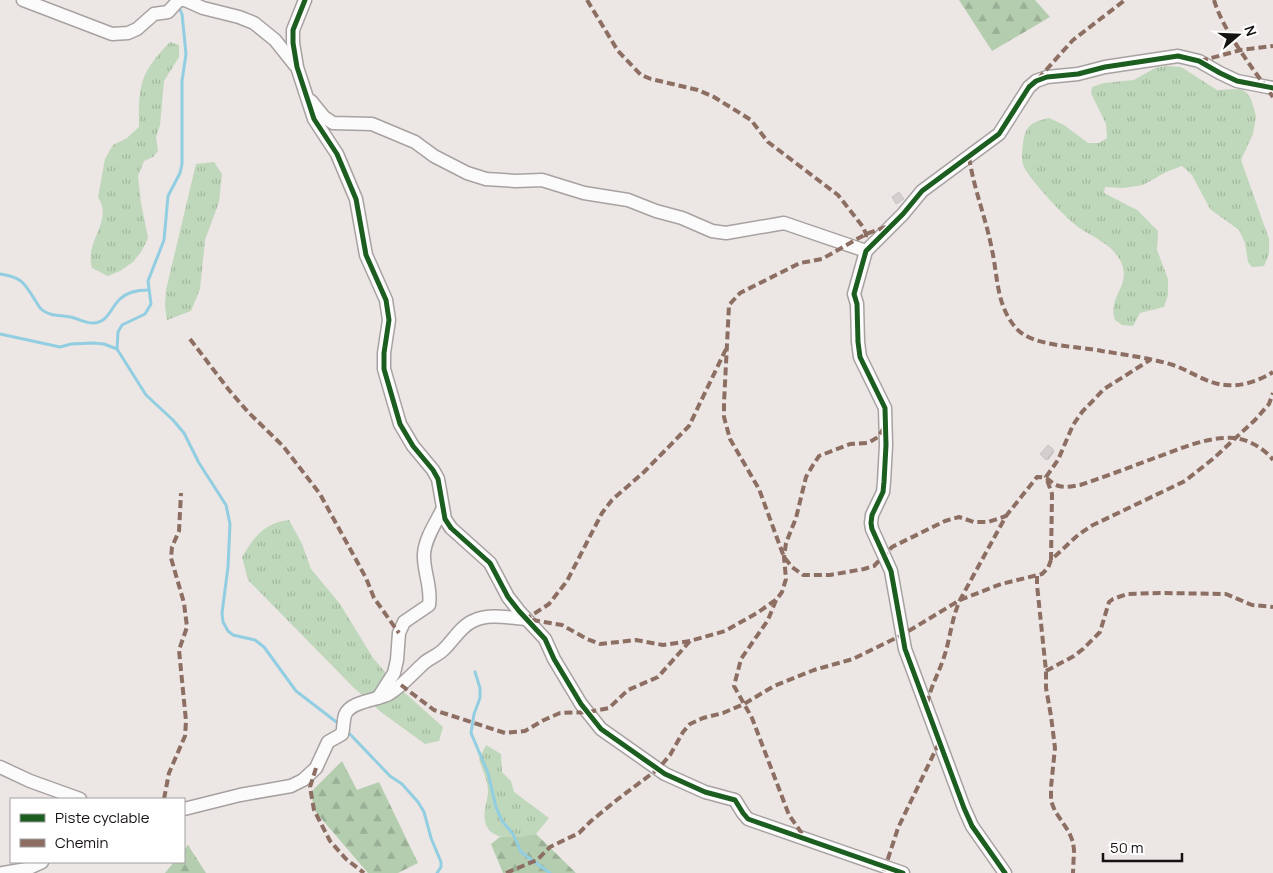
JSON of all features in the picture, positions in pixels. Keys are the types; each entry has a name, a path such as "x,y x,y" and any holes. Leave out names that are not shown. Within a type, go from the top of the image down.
{"street":[{"path":"23,0 112,34 128,33 137,30 154,14 168,12 178,1 184,0 203,8 239,17 254,23 275,40 296,67"},
{"path":"305,0 293,30 292,43 296,67 314,120 337,154 356,199 366,255 386,300 389,320 384,352 384,369 400,424 413,446 434,470 438,479 442,510 451,528 490,562 508,597 544,639 581,704 601,729 665,774 705,792 735,800 748,819 902,873"},
{"path":"1005,873 972,826 964,808 905,649 891,571 872,529 872,515 882,492 884,482 886,408 860,357 858,342 854,294 866,251 904,214 922,191 999,134 1036,81 1047,77 1078,74 1178,56 1200,61 1238,81 1273,88"},
{"path":"307,96 324,117 333,123 372,124 415,142 434,156 467,173 486,179 542,180 584,194 628,200 656,211 682,218 712,231 726,233 784,223 866,251"},
{"path":"378,698 394,673 399,633 404,622 429,605 431,596 424,553 428,539 442,510"},
{"path":"185,809 240,795 290,786 303,780 316,768 328,742 342,734 345,725 345,715 349,709 388,694 405,682 426,662 441,652 470,622 479,618 492,617 526,619"},
{"path":"0,767 30,781 77,798"},
{"path":"3,873 27,869 40,863"}],"green space":[{"path":"959,0 1035,0 1050,17 992,51"},
{"path":"170,42 179,45 179,57 164,81 160,125 156,137 158,151 153,157 144,161 138,176 148,238 133,262 120,271 108,276 92,268 91,258 103,215 98,197 105,159 113,145 127,138 139,127 143,80 158,55"},
{"path":"1166,66 1181,67 1217,90 1240,89 1246,92 1251,99 1256,116 1253,134 1241,160 1269,239 1269,254 1264,266 1252,267 1248,262 1245,243 1239,230 1210,209 1192,175 1182,166 1166,172 1143,185 1123,188 1105,187 1104,193 1137,210 1158,231 1157,250 1168,279 1168,295 1164,307 1140,313 1133,326 1122,325 1115,320 1113,311 1116,297 1124,278 1124,271 1118,256 1109,246 1081,229 1067,217 1034,181 1023,164 1024,138 1030,125 1049,118 1064,125 1088,143 1099,143 1107,138 1106,124 1091,93 1092,87 1104,83 1134,80 1155,68"},
{"path":"214,162 222,174 219,202 205,240 200,289 191,311 167,320 165,306 166,290 196,164"},
{"path":"289,520 302,544 311,569 340,604 373,658 397,686 443,727 439,741 425,744 381,712 353,687 248,580 242,557 251,543 267,527"},
{"path":"486,745 501,754 502,772 511,781 514,792 549,818 536,834 506,837 493,833 488,828 484,814 488,789 479,759"},
{"path":"342,761 357,790 379,782 418,863 398,873 368,873 314,810 311,792"},
{"path":"536,834 576,873 503,873 491,844 500,837 519,837"},
{"path":"188,845 206,873 165,873 173,863 185,863 185,849"}],"building":[{"path":"899,192 904,199 896,204 892,197"},
{"path":"1048,445 1054,450 1046,460 1040,454"}],"waterway":[{"path":"178,5 182,14 186,54 182,81 182,164 180,173 168,196 164,240 148,281 151,304 145,314 122,325 118,332 117,349 146,395 184,433 199,463 226,505 230,524 228,567 222,613 223,622 228,631 233,635 255,640 264,647 296,691 339,724"},
{"path":"0,274 21,281 40,308 45,312 90,323 106,318 117,302 126,295 149,290"},
{"path":"0,334 60,347 71,344 93,343 104,344 117,349"},
{"path":"475,672 480,688 480,698 474,714 471,733 488,773 496,807 502,821 513,834 521,852 550,873"},
{"path":"346,730 418,802 424,812 431,838 441,862 441,867 437,873"}],"marked path":[{"path":"587,0 618,51 641,75 698,90 714,97 751,120 768,142 838,195 863,227 866,239"},
{"path":"1038,79 1073,40 1125,0"},
{"path":"1214,0 1224,24 1248,63 1273,97"},
{"path":"1200,61 1241,50 1273,46"},
{"path":"969,157 994,260 1001,300 1009,319 1023,334 1033,339 1056,345 1129,355 1164,363 1219,384 1244,384 1263,378 1273,372"},
{"path":"886,227 866,234 822,259 800,263 740,293 729,305 724,417 730,439 759,489 784,557 792,567 803,575 830,575 874,566 892,547 945,521 959,517 974,522 988,522 1006,516"},
{"path":"190,339 229,390 248,412 283,446 320,494 366,578 374,598 399,633"},
{"path":"690,641 663,645 636,640 600,644 562,625 526,619 549,604 567,581 602,513 612,500 644,472 689,426 726,349"},
{"path":"1051,560 1052,494 1046,477 1058,460 1073,425 1082,412 1104,389 1150,360"},
{"path":"506,873 537,860 550,847 579,833 618,799 658,769 670,755 683,732 690,724 744,704 774,686 814,670 853,659 902,635 960,600 1001,584 1042,574 1048,568 1051,560 1078,535 1091,526 1185,481 1214,458 1255,420 1269,404 1273,393"},
{"path":"401,685 434,710 505,733 525,731 560,713 588,712 609,708 628,690 658,677 690,641 725,631 777,599 782,592 786,579 784,557 786,543 796,518 806,477 813,465 819,456 850,444 868,443 878,437 885,426"},
{"path":"927,704 941,666 960,600 1006,516 1037,477 1045,478 1061,487 1080,485 1192,444 1224,438 1234,438 1250,442 1266,452 1273,460"},
{"path":"164,798 169,773 185,736 186,721 179,650 187,627 184,603 171,558 172,547 179,531 181,493"},
{"path":"1037,576 1046,688 1055,748 1051,801 1073,842 1073,873"},
{"path":"1046,671 1083,649 1100,632 1109,602 1127,594 1226,594 1252,605 1273,607"},
{"path":"776,600 768,620 741,659 734,686 752,718 789,815 805,838"},
{"path":"884,871 898,828 939,743"},
{"path":"316,768 310,787 314,810 330,841 346,859 364,873"}],"cycle path":[{"path":"305,0 293,30 297,67 314,119 337,154 356,199 366,255 386,300 389,320 384,353 384,369 400,424 413,446 438,479 445,519 451,528 490,563 508,597 545,639 554,659 581,704 601,729 665,774 705,792 735,800 748,819 903,873"},
{"path":"1005,873 972,826 964,808 905,649 891,571 872,529 872,515 883,492 886,445 885,408 860,357 858,342 857,304 854,294 866,251 903,214 922,191 999,134 1029,87 1036,81 1047,77 1078,74 1105,67 1178,56 1199,61 1237,81 1273,88"}]}
